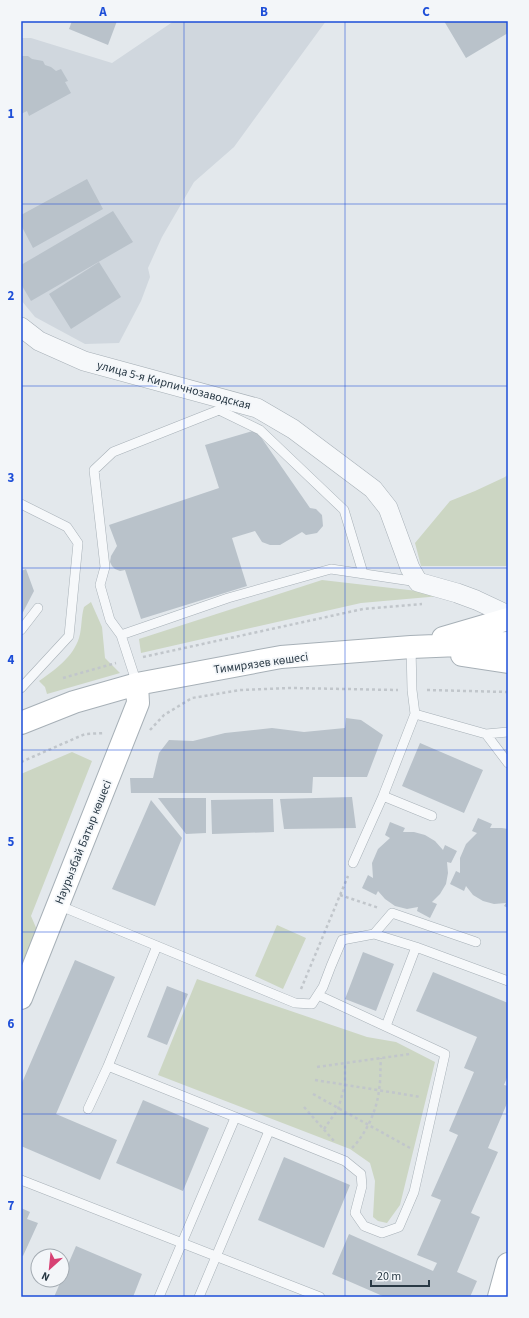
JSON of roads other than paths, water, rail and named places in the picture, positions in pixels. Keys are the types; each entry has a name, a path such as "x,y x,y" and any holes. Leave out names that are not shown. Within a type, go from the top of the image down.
{"street":[{"name":"улица 5-я Кирпичнозаводская","path":"21,327 39,341 84,361 257,408 293,429 378,495 388,508 410,568 418,582"},
{"path":"418,582 457,592 508,615"},
{"path":"411,647 508,618"},
{"name":"Тимирязев көшесі","path":"21,721 74,702 137,684 281,658 411,647 508,643"},
{"path":"411,647 508,662"},
{"name":"Наурызбай Батыр көшесі","path":"21,998 138,703 137,684"},
{"path":"499,1297 508,1264"}],"lane":[{"path":"137,684 121,635 110,620 100,586 104,567 94,470 113,452 219,410 260,430 344,510 363,574"},
{"path":"21,504 67,527 78,543 69,636 21,688"},
{"path":"121,635 228,598 331,569 418,582"},
{"path":"21,630 38,608"},
{"path":"353,863 383,796 415,714 412,690 411,647"},
{"path":"415,714 486,734 508,732"},
{"path":"486,734 508,763"},
{"path":"383,796 432,816"},
{"path":"58,904 295,1003 312,1004 323,987 342,940 374,934 416,947 508,981"},
{"path":"374,934 392,913 476,942"},
{"path":"88,1109 108,1066 157,946"},
{"path":"386,1026 416,947"},
{"path":"108,1066 345,1162 361,1174 362,1186 355,1213 364,1226 382,1233 399,1227 414,1192 445,1054 318,995"},
{"path":"159,1297 235,1118"},
{"path":"199,1297 269,1131"},
{"path":"21,1180 320,1297"}]}
